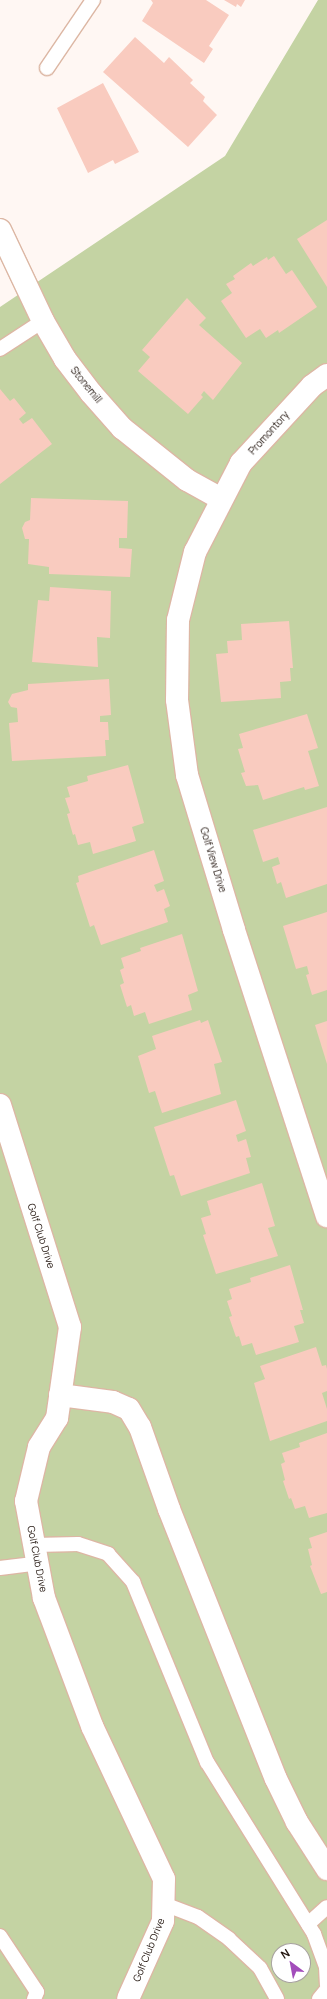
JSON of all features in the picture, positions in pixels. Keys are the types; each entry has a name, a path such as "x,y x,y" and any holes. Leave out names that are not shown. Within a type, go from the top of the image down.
{"street":[{"name":"Stonemill","path":"0,230 43,320 65,358 91,393 122,428 187,480 222,499"},
{"name":"Promontory","path":"222,499 241,463 265,435 312,386 327,375"},
{"name":"Golf View Drive","path":"222,499 195,552 178,620 177,700 187,775 234,930 327,1216"},
{"name":"Golf Club Drive","path":"0,1105 70,1327 57,1418 39,1447 26,1501 44,1598 92,1726 164,1879 164,1921 128,1999"},
{"path":"60,1395 113,1402 129,1410 140,1427 169,1509 276,1779 297,1822 327,1869"}],"lane":[{"path":"47,68 93,0"},
{"path":"0,349 43,320"},
{"path":"0,1568 36,1554 78,1544 108,1554 133,1582 207,1762 308,1924 326,1967 327,1985"},
{"path":"164,1904 198,1917 229,1939 260,1968 277,1999"},
{"path":"308,1924 327,1907"},
{"path":"0,1936 37,1992 34,1999"},
{"path":"319,1999 327,1989"}],"green space":[{"path":"318,0 327,0 327,1999 0,1999 0,307 225,156"}],"building":[{"path":"151,0 206,0 229,15 209,46 213,49 204,63 142,21 153,3"},
{"path":"224,0 245,0 241,7 237,4 236,7"},
{"path":"135,37 164,63 169,57 193,80 190,83 205,97 203,101 217,115 188,147 103,72"},
{"path":"103,83 139,152 115,164 113,160 88,173 57,108"},
{"path":"327,220 327,287 297,239"},
{"path":"274,256 286,274 292,270 317,307 279,333 278,330 266,338 260,329 246,338 221,301 232,293 226,284 235,279 233,276 251,263 253,266 267,257 268,260"},
{"path":"187,298 206,318 199,325 242,363 213,400 204,391 201,395 203,397 188,414 138,371 150,357 142,350"},
{"path":"0,389 10,401 14,398 26,413 19,419 23,424 32,418 52,444 0,484"},
{"path":"31,498 128,501 127,538 119,538 119,548 132,549 130,577 49,574 49,567 28,564 29,539 25,539 22,528 25,522 30,520"},
{"path":"50,587 111,591 110,638 97,637 98,667 32,662 38,600 49,601"},
{"path":"289,621 293,668 290,668 291,681 280,682 281,698 221,702 216,654 228,653 227,641 242,640 241,624"},
{"path":"109,679 111,715 100,716 100,722 108,722 109,740 105,740 106,756 12,761 9,723 18,722 17,708 11,707 8,702 12,694 28,690 28,684"},
{"path":"307,714 318,748 308,751 319,786 305,790 304,787 263,800 258,785 246,786 241,773 245,772 238,749 243,748 239,734"},
{"path":"128,765 144,823 132,827 136,841 93,854 90,842 78,845 75,834 73,835 67,814 70,813 65,798 70,797 67,787 88,781 87,776"},
{"path":"327,807 327,884 286,898 281,882 277,884 272,867 280,864 278,857 263,862 253,830"},
{"path":"154,850 164,881 154,885 157,892 164,889 170,906 164,909 168,922 101,945 94,925 90,927 76,883 79,882 78,876"},
{"path":"327,912 327,990 312,995 306,975 309,974 307,966 296,969 283,926"},
{"path":"182,934 198,991 188,995 192,1010 149,1024 145,1012 134,1016 131,1005 127,1007 120,985 124,983 120,970 124,968 121,958 141,951 140,948"},
{"path":"200,1020 201,1023 208,1020 222,1062 214,1064 221,1094 162,1113 155,1091 149,1093 138,1056 156,1049 152,1036"},
{"path":"327,1021 327,1064 315,1025"},
{"path":"236,1100 246,1131 236,1135 238,1142 246,1139 251,1157 246,1158 250,1173 181,1196 174,1175 170,1176 154,1127"},
{"path":"262,1183 275,1226 268,1228 278,1256 216,1274 203,1235 206,1234 201,1218 211,1215 207,1201"},
{"path":"290,1265 303,1310 300,1310 304,1323 294,1326 299,1342 256,1355 252,1343 242,1346 239,1336 236,1337 229,1317 232,1316 227,1301 232,1299 229,1289 251,1282 250,1278"},
{"path":"316,1347 322,1366 326,1365 327,1369 327,1391 322,1393 327,1409 327,1421 270,1441 254,1383 265,1379 260,1366"},
{"path":"327,1433 327,1513 309,1518 305,1506 295,1509 291,1498 289,1499 283,1481 285,1480 281,1464 285,1462 282,1453 300,1447 299,1443"},
{"path":"327,1532 327,1592 321,1594 310,1566 312,1565 308,1549 312,1548 309,1538"}]}
